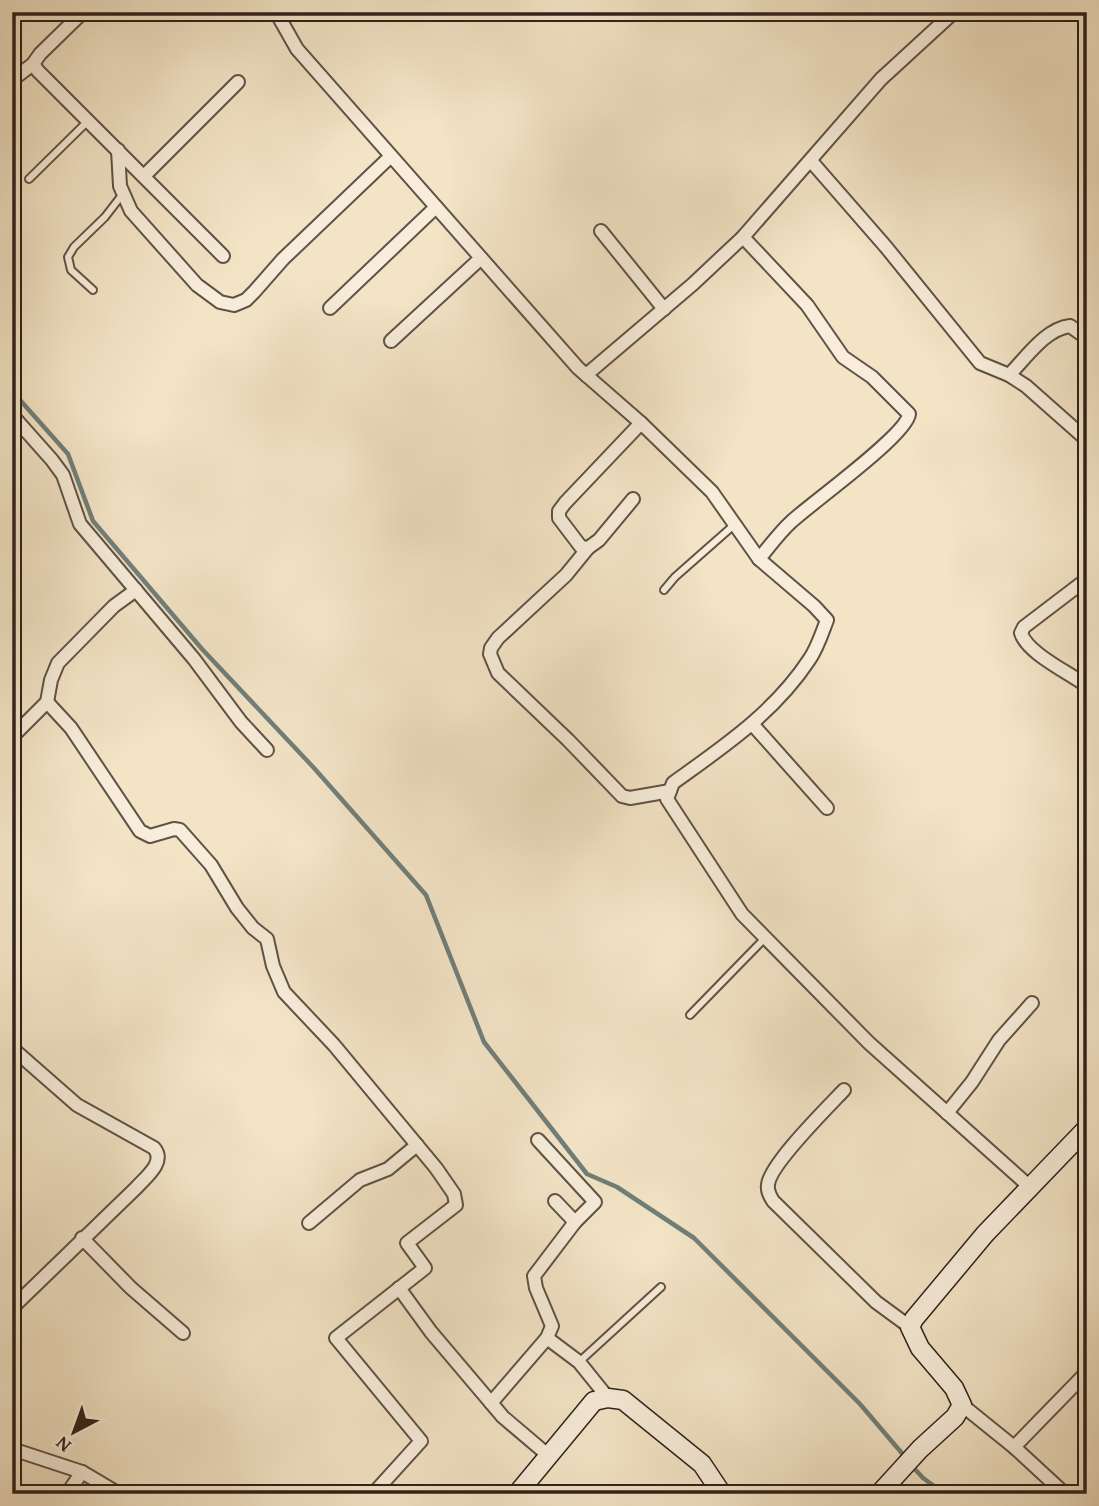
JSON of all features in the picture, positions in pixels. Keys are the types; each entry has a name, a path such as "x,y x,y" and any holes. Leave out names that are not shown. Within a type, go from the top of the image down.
{"street":[{"path":"14,75 33,64 83,12"},
{"path":"276,12 297,49 586,375 641,423 712,492 759,559 827,620 811,659 775,704 753,725 673,783 667,799 742,914 869,1043 1030,1187"},
{"path":"586,375 743,237 881,79 954,12"},
{"path":"33,64 223,256"},
{"path":"144,176 238,82"},
{"path":"118,150 120,186 131,211 197,285 220,302 234,305 254,292 283,259 391,156"},
{"path":"811,161 886,247 980,363 1009,375 1026,386 1087,440"},
{"path":"330,308 436,207"},
{"path":"601,231 664,309"},
{"path":"743,237 807,305 843,357 872,376 909,414 908,420 892,438 789,524 759,559"},
{"path":"391,341 481,258"},
{"path":"1009,375 1052,332 1061,327 1070,326 1087,338"},
{"path":"12,415 64,475 79,524 267,750"},
{"path":"588,548 581,547 564,528 559,519 559,511 641,423"},
{"path":"633,499 566,575 498,638 490,654 498,673 622,796 630,798 670,791"},
{"path":"1087,579 1024,627 1021,633 1023,642 1035,653 1087,686"},
{"path":"12,737 47,702 51,680 58,663 114,606 136,590"},
{"path":"47,702 71,729 140,831 150,835 180,830 211,865 237,908 253,928 267,939 273,966 284,992 334,1045 454,1194 456,1205 407,1243 425,1268 336,1338 421,1441 373,1494"},
{"path":"753,725 827,808"},
{"path":"947,1113 972,1082 999,1040 1032,1003"},
{"path":"12,1048 77,1105 154,1148 159,1159 12,1308"},
{"path":"844,1090 782,1160 767,1182 773,1201 876,1302 910,1326 920,1348 954,1388 962,1405 1014,1447 1065,1494"},
{"path":"910,1326 985,1234 1087,1129"},
{"path":"491,1403 547,1338 552,1325 536,1288 534,1276 595,1202 538,1140"},
{"path":"309,1223 360,1180 388,1169 417,1145"},
{"path":"555,1202 575,1223"},
{"path":"82,1238 131,1287 183,1333"},
{"path":"399,1288 431,1332 503,1417 548,1456"},
{"path":"547,1338 579,1362 608,1398"},
{"path":"1014,1447 1087,1372"},
{"path":"517,1494 594,1401 608,1398 622,1400 702,1464 722,1494"},
{"path":"891,1487 920,1449 955,1417 962,1405"},
{"path":"12,1449 82,1472 119,1494"},
{"path":"67,1494 82,1472"}],"lane":[{"path":"29,179 89,121"},
{"path":"93,290 71,270 68,257 122,195"},
{"path":"664,590 735,524"},
{"path":"690,1015 766,937"},
{"path":"579,1362 661,1287"}],"waterway":[{"path":"12,391 68,454 93,521 202,649 314,768 426,895 484,1042 587,1174 617,1187 694,1238 860,1404 906,1458"},
{"path":"911,1465 923,1478 945,1494"}]}
